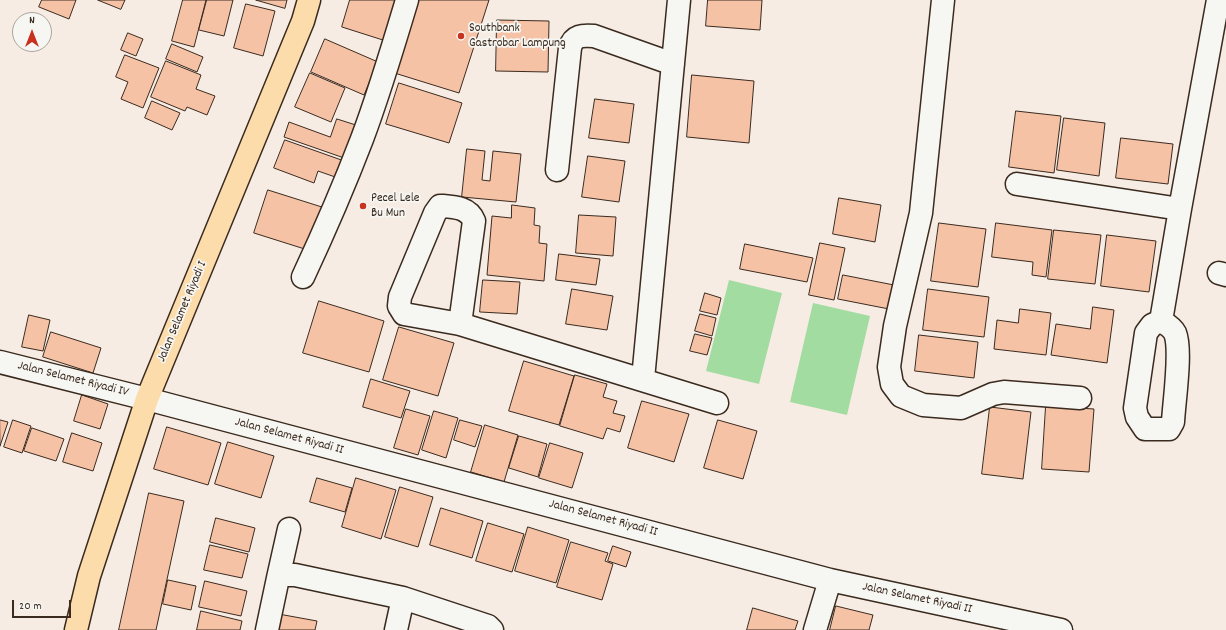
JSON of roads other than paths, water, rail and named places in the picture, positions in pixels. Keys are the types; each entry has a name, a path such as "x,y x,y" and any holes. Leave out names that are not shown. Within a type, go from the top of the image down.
{"main road":[{"name":"Jalan Selamet Riyadi I","path":"76,630 89,576 147,399 233,193 303,20 309,0"}],"street":[{"path":"303,277 334,208 362,138 387,67 407,0"},
{"path":"643,380 679,0"},
{"path":"943,0 921,213 895,326 888,367 892,384 901,396 923,405 960,408 993,394 1004,392 1080,398"},
{"path":"1161,321 1218,0"},
{"path":"557,170 571,41 584,35 594,36 673,64"},
{"path":"1017,184 1180,209"},
{"path":"460,324 474,221 472,214 464,209 443,206 434,213 400,296 400,306 404,314 460,324 717,403"},
{"name":"Jalan Selamet Riyadi IV","path":"0,362 147,399"},
{"name":"Jalan Selamet Riyadi II","path":"147,399 830,580 1061,630"},
{"path":"267,630 288,529"},
{"path":"278,578 286,575 295,575 403,598 488,626 492,630"},
{"path":"815,630 830,580"},
{"path":"396,630 403,598"}],"place":[{"name":"Southbank Gastrobar Lampung","path":"461,36"},
{"name":"Pecel Lele Bu Mun","path":"363,206"}]}
